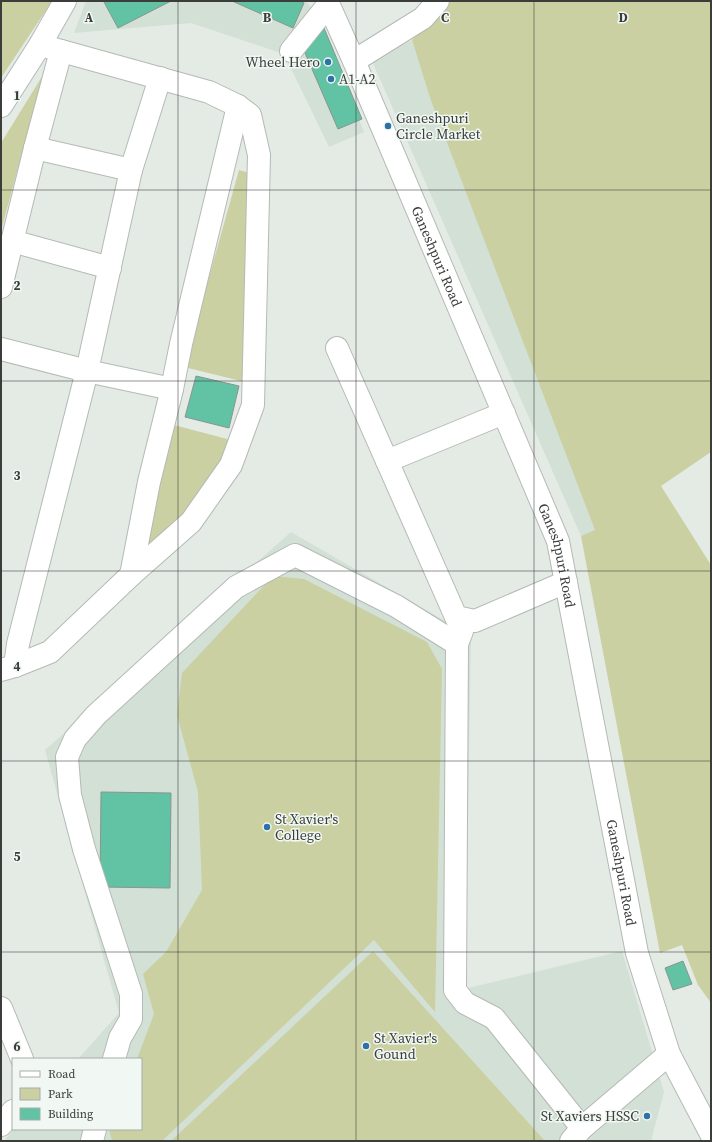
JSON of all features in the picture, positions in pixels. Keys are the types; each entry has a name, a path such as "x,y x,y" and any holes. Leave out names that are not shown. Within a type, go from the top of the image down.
{"street":[{"path":"1,106 40,46 65,1"},
{"path":"354,61 423,18 438,1"},
{"path":"291,51 327,3"},
{"name":"Ganeshpuri Road","path":"327,3 354,61 558,541 637,953 670,1054 711,1134"},
{"path":"8,668 50,652 131,575 191,522 231,465 253,405 259,155 250,115 238,106 209,92 40,46"},
{"path":"1,287 35,148 61,51"},
{"path":"8,668 18,644 87,371 131,170 160,78"},
{"path":"131,575 149,482 238,106"},
{"path":"35,148 131,170"},
{"path":"12,241 110,268"},
{"path":"337,348 462,631 457,644 455,990 465,1003 494,1018 577,1134 670,1054"},
{"path":"1,349 87,371 172,389"},
{"path":"387,460 504,413"},
{"path":"114,1058 120,1038 131,1019 131,994 84,849 70,795 67,757 75,739 96,715 236,587 295,555 396,606 457,644"},
{"path":"456,617 475,621 566,582"},
{"path":"1,1008 22,1058"},
{"path":"1,1125 12,1112"},
{"path":"92,1141 95,1130"}],"shaded area":[{"path":"86,1 306,1 318,17 364,132 329,147 284,54 191,23 74,33"},
{"path":"412,40 431,101 596,530 581,536 372,61"},
{"name":"St Xavier's College","path":"291,532 471,636 464,989 622,951 664,1092 651,1141 4,1141 13,1130 142,1130 142,1058 79,1058 119,1013 45,750"}],"green space":[{"path":"1,1 52,1 1,78"},
{"path":"450,1 711,1 711,452 661,486 711,565 711,1003 698,985 682,945 660,953 581,536 595,530 431,101 412,40"},
{"path":"43,75 1,231 1,143"},
{"path":"239,170 254,174 245,382 184,367"},
{"path":"170,424 231,440 208,486 142,558"},
{"path":"273,576 304,579 427,642 442,669 435,1012 374,940 162,1141 112,1141 109,1130 142,1130 142,1058 137,1058 154,1014 143,974 166,952 202,890 198,792 177,715 182,673"},
{"name":"St Xavier's Gound","path":"373,951 545,1141 171,1141"}],"building":[{"path":"171,1 118,28 104,2"},
{"path":"232,1 299,1 304,3 293,28"},
{"name":"A1-A2","path":"324,28 362,119 338,129 299,39"},
{"path":"196,376 239,386 229,428 185,417"},
{"path":"101,792 171,793 170,888 100,887"},
{"path":"683,961 692,984 673,990 665,968"}],"place":[{"name":"Wheel Hero","path":"328,62"},
{"name":"A1-A2","path":"331,79"},
{"name":"Ganeshpuri Circle Market","path":"388,126"},
{"name":"St Xavier's College","path":"267,827"},
{"name":"St Xavier's Gound","path":"366,1046"},
{"name":"St Xaviers HSSC","path":"647,1116"}]}
